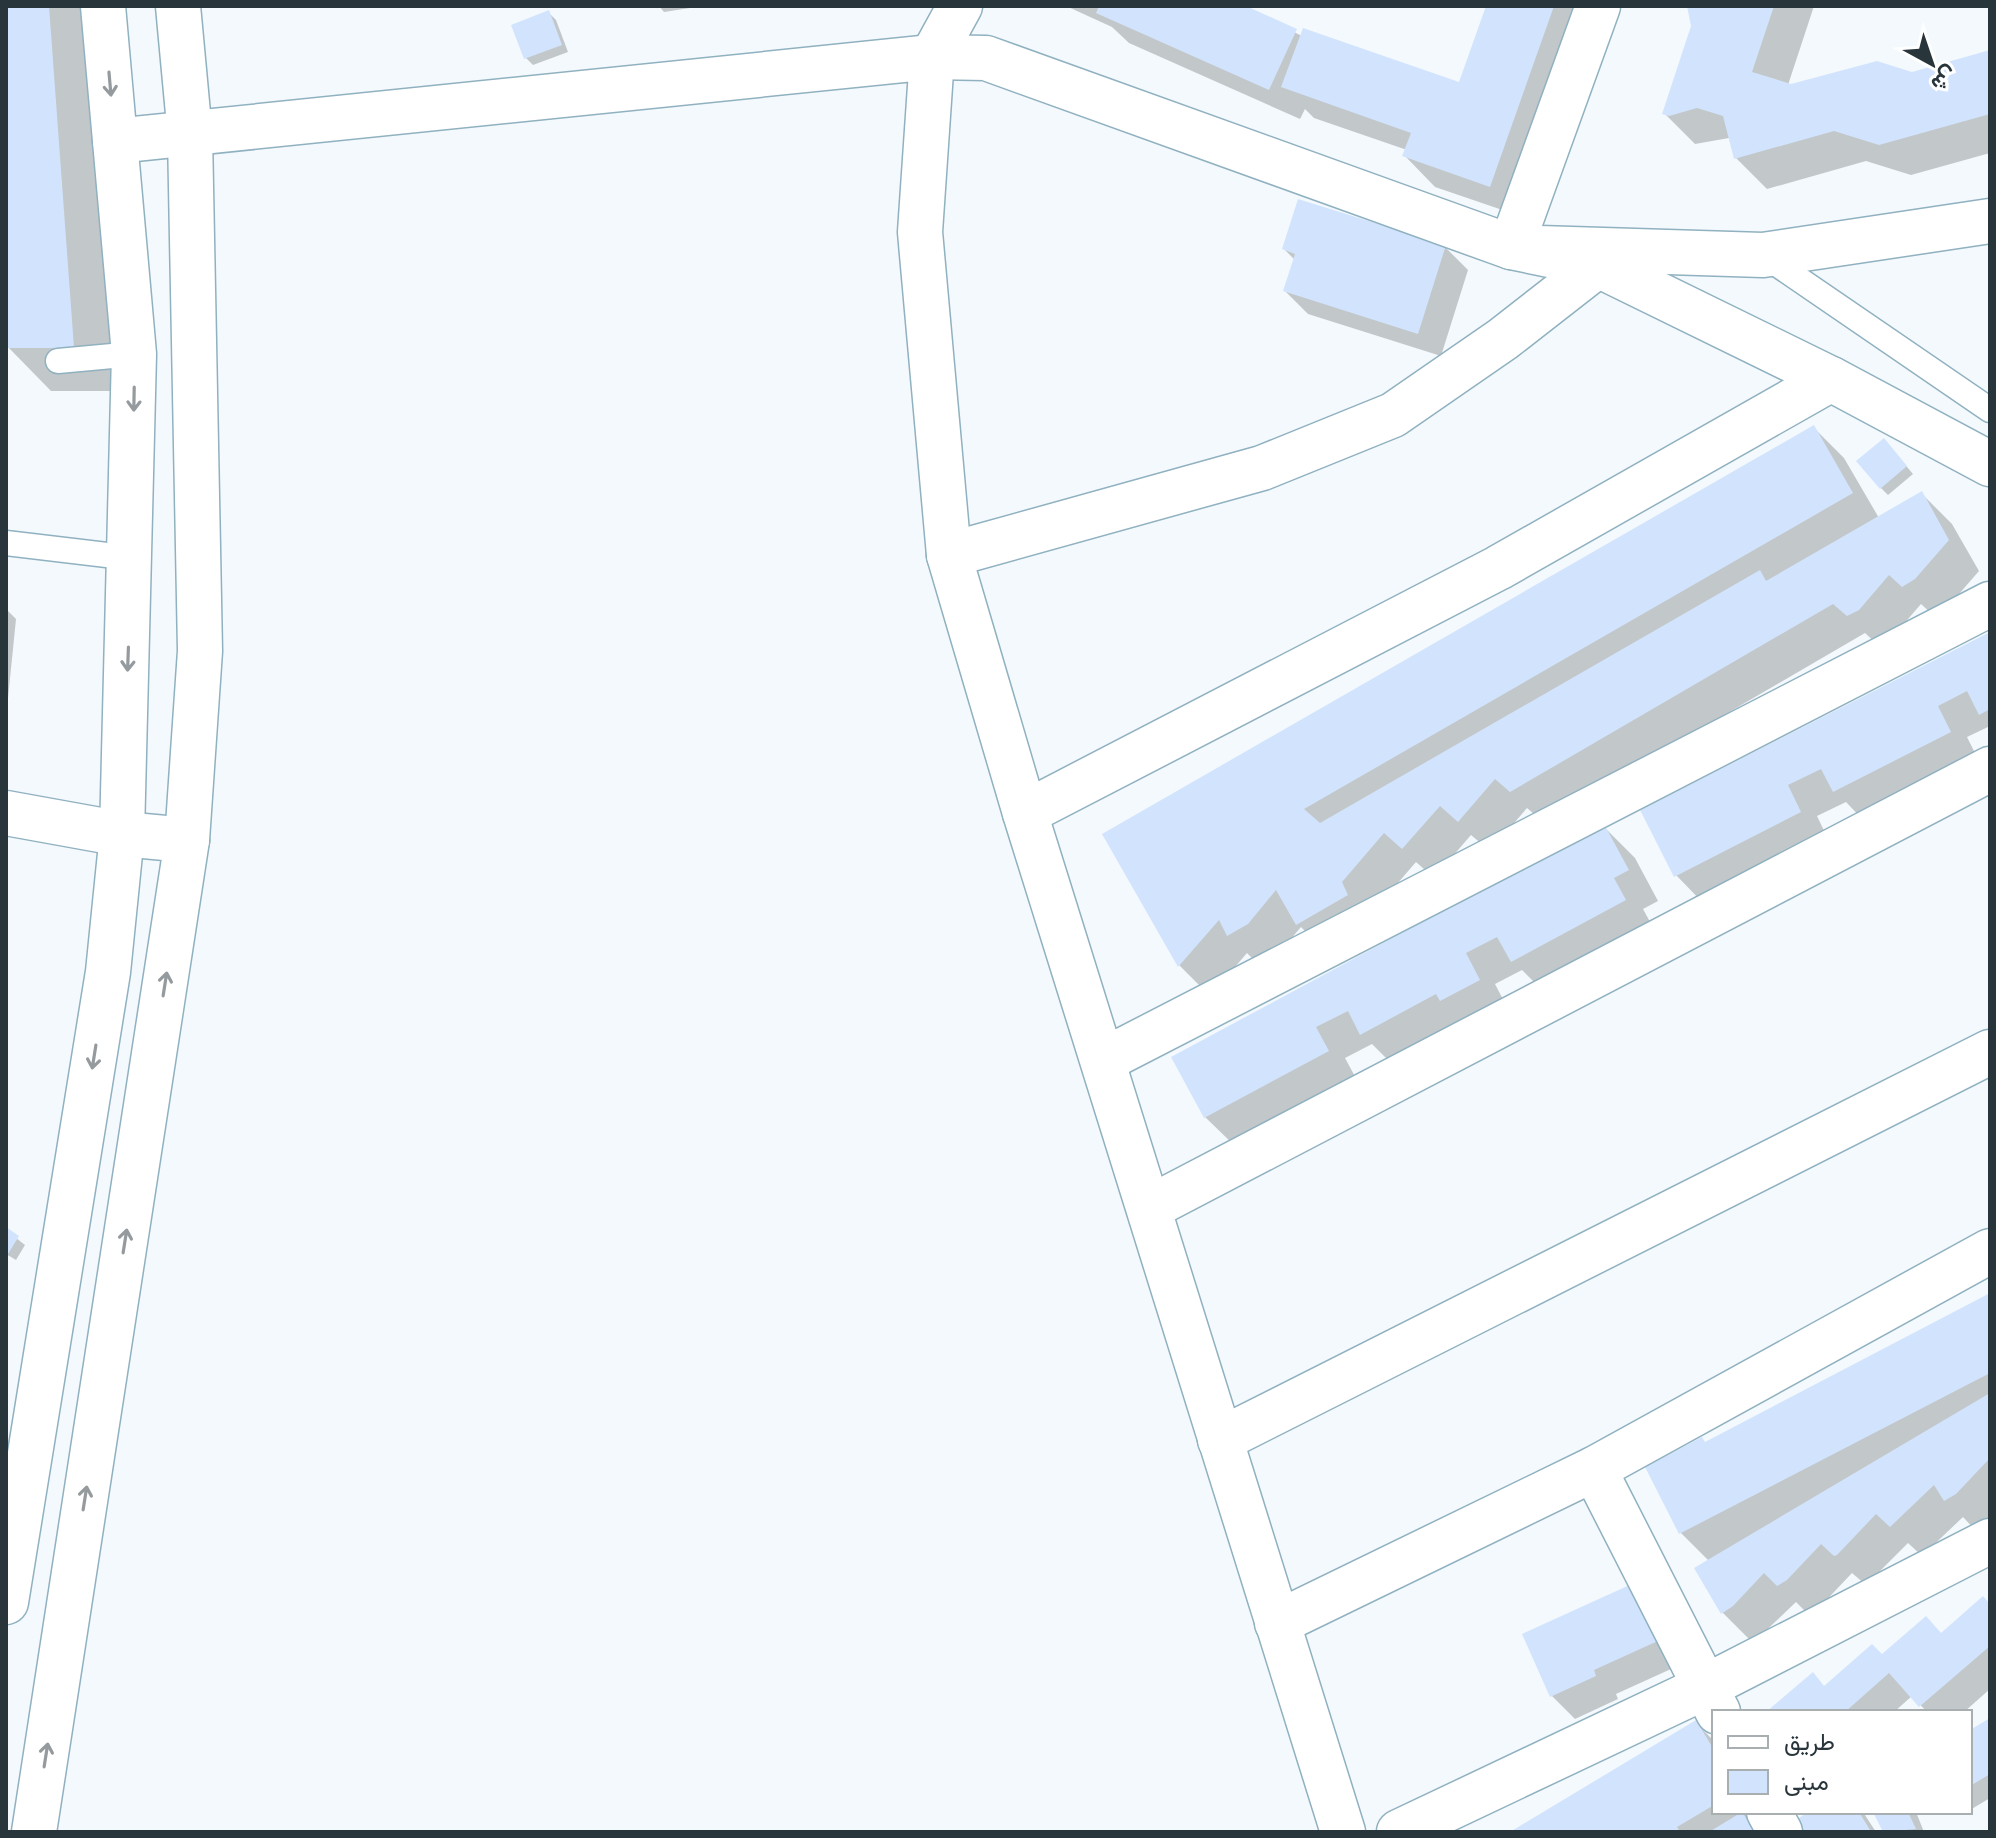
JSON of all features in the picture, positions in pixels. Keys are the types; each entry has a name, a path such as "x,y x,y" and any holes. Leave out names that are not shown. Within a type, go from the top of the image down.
{"main road":[{"path":"6,1602 108,972 122,834 132,558 134,354 103,6"},
{"path":"34,1832 187,840 200,651 190,135 178,6"},
{"path":"960,6 932,57 920,232 949,555 1025,813 1343,1832"},
{"path":"1511,247 1598,6"},
{"path":"115,141 932,57 986,58 1511,247 1598,265 1831,379 1990,464"},
{"path":"1511,247 1763,255 1990,221"},
{"path":"949,555 1262,468 1393,415 1503,339 1598,265"},
{"path":"1025,813 1498,568 1831,379"},
{"path":"1104,1060 1990,604"},
{"path":"1149,1208 1990,769"},
{"path":"6,813 122,834 187,840"},
{"path":"1220,1440 1990,1052"},
{"path":"1277,1623 1594,1469 1990,1251"},
{"path":"1594,1469 1712,1700"},
{"path":"1399,1832 1712,1700 1990,1541"},
{"path":"1770,1814 1780,1832"}],"lane":[{"path":"1763,255 1990,410"},
{"path":"58,361 134,354"},
{"path":"6,543 132,558"}],"building":[{"path":"6,6 49,6 74,348 6,348"},
{"path":"1099,6 1246,6 1297,29 1269,90 1096,13"},
{"path":"1486,6 1554,6 1490,187 1402,156 1411,133 1281,87 1303,28 1459,82"},
{"path":"1687,6 1774,6 1752,72 1791,84 1877,61 1912,72 1990,50 1990,114 1879,145 1834,131 1734,159 1723,116 1697,108 1669,116 1662,114 1691,26"},
{"path":"549,10 562,45 524,59 511,25"},
{"path":"1298,199 1446,245 1418,334 1283,291 1295,254 1282,249"},
{"path":"1814,425 1853,493 1304,809 1320,823 1760,570 1766,581 1922,491 1949,540 1915,579 1902,587 1889,575 1859,610 1847,616 1833,604 1510,792 1495,779 1458,822 1440,806 1402,849 1384,833 1342,882 1348,895 1296,925 1276,890 1248,924 1227,936 1219,920 1178,967 1102,834"},
{"path":"1884,438 1907,466 1880,489 1856,461"},
{"path":"1990,632 1990,709 1979,715 1967,691 1938,706 1951,732 1833,792 1821,769 1788,785 1801,812 1674,877 1640,810"},
{"path":"1604,824 1629,870 1614,878 1626,900 1511,962 1497,937 1466,953 1480,980 1440,1001 1436,994 1360,1035 1348,1011 1316,1027 1329,1051 1204,1118 1171,1057"},
{"path":"6,1227 19,1236 8,1254 6,1253"},
{"path":"1990,1293 1990,1373 1679,1534 1645,1467 1702,1437 1705,1442"},
{"path":"1990,1393 1990,1458 1956,1494 1944,1501 1934,1485 1890,1527 1876,1514 1837,1555 1834,1556 1821,1544 1787,1580 1777,1586 1764,1573 1733,1606 1721,1614 1694,1568"},
{"path":"1634,1583 1660,1640 1594,1670 1596,1676 1550,1697 1522,1634"},
{"path":"1983,1596 1990,1604 1990,1646 1919,1707 1889,1673 1847,1710 1768,1710 1813,1672 1824,1686 1872,1644 1882,1654 1926,1616 1941,1633"},
{"path":"1990,1718 1990,1774 1972,1785 1972,1729"},
{"path":"1696,1720 1712,1747 1712,1806 1677,1827 1680,1832 1510,1832"},
{"path":"1743,1814 1755,1832 1709,1832"},
{"path":"1805,1814 1860,1814 1870,1830 1795,1832 1790,1824"},
{"path":"1874,1814 1909,1814 1916,1829 1883,1832"}]}
